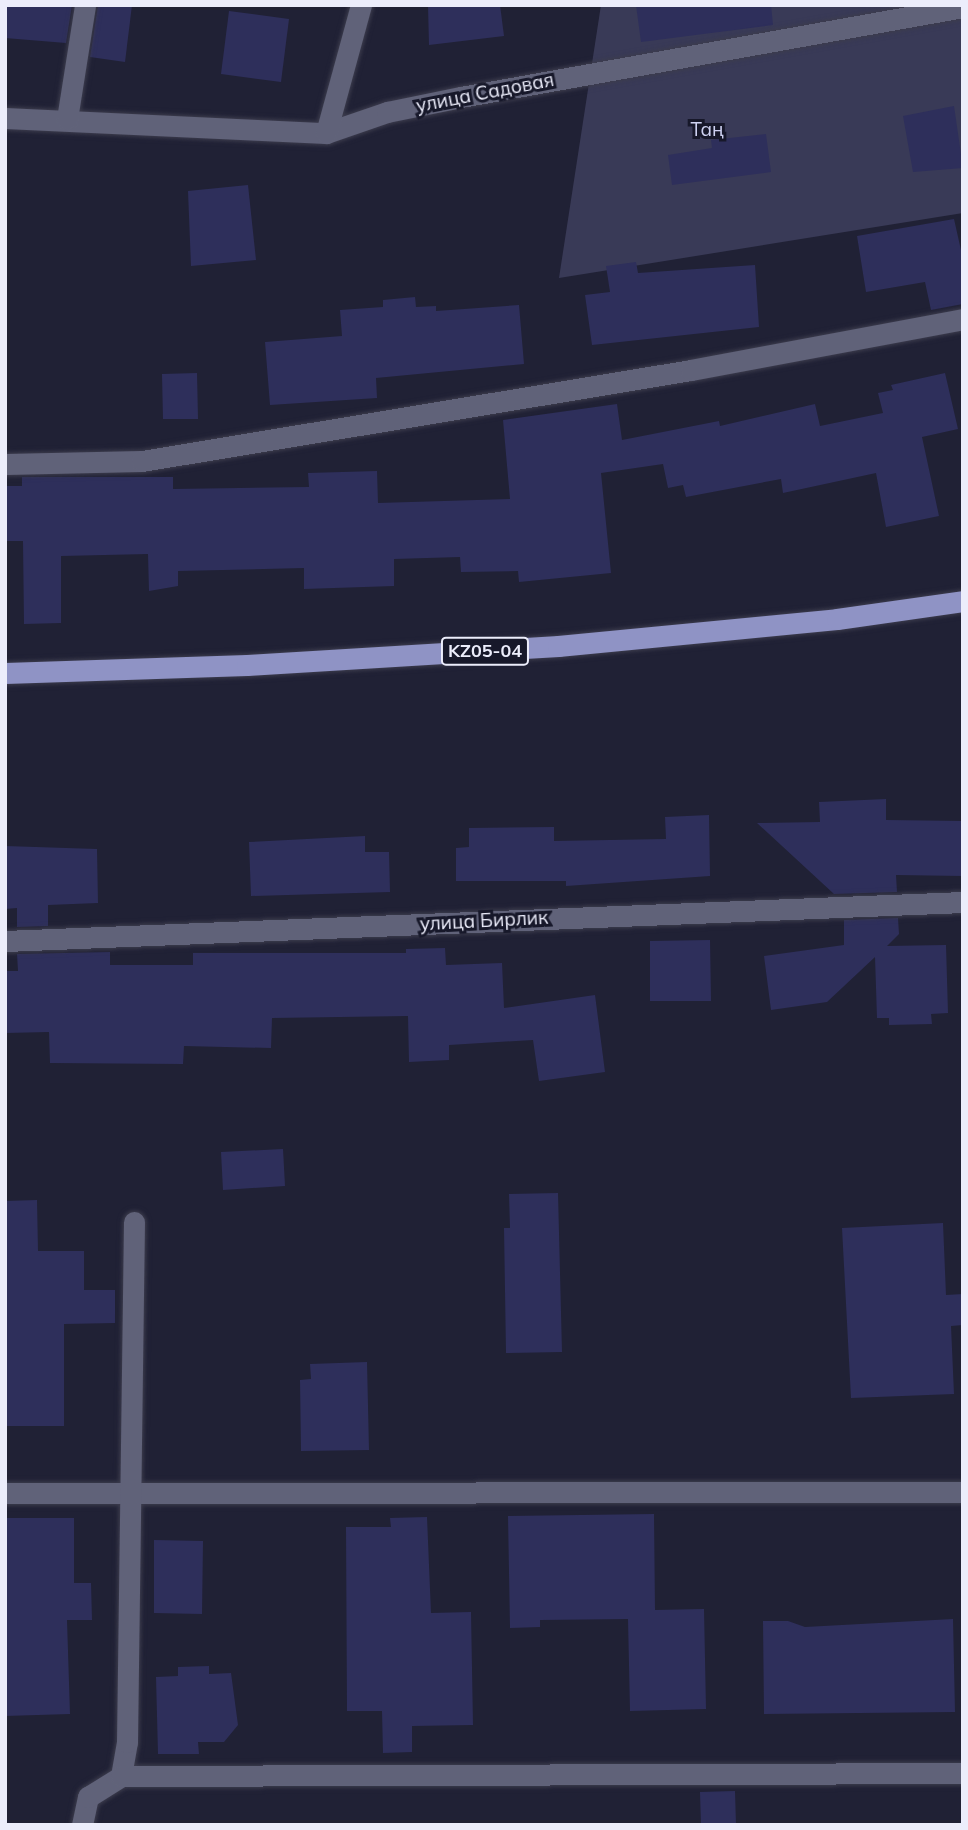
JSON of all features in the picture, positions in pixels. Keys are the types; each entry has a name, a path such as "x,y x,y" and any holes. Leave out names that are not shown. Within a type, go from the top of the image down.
{"main road":[{"name":"KZ05-04","path":"5,673 247,665 558,646 837,619 963,601"}],"street":[{"path":"67,119 85,5"},
{"path":"326,133 361,5"},
{"name":"улица Садовая","path":"5,118 326,133 387,112 449,99 963,7"},
{"path":"5,464 142,461 691,370 963,319"},
{"name":"улица Бирлик","path":"5,941 963,902"},
{"path":"121,1776 127,1742 134,1222"},
{"path":"5,1493 963,1492"},
{"path":"82,1825 88,1797 121,1776 963,1773"}],"green space":[{"name":"Таң","path":"601,5 963,5 963,213 559,278"}],"building":[{"path":"5,5 72,5 66,43 5,38"},
{"path":"98,5 132,5 125,62 90,57"},
{"path":"428,5 500,5 504,36 429,45"},
{"path":"636,5 771,5 773,25 641,42"},
{"path":"229,11 289,19 281,82 221,74"},
{"path":"954,106 963,168 913,172 903,116"},
{"path":"766,134 771,172 672,185 668,155 712,148 711,140"},
{"path":"248,185 256,260 191,266 188,191"},
{"path":"954,219 963,259 963,304 931,310 925,282 866,292 857,236"},
{"path":"636,262 638,273 755,265 759,327 592,345 585,295 610,292 606,266"},
{"path":"415,297 416,307 436,306 436,311 519,305 524,364 376,378 377,398 270,405 265,342 342,336 340,310 383,307 383,300"},
{"path":"197,373 198,419 163,419 162,374"},
{"path":"945,373 958,429 922,437 939,516 886,527 876,473 783,493 781,479 686,497 683,485 668,488 663,464 601,473 611,573 519,582 518,571 461,572 460,557 394,559 394,586 304,589 304,568 178,571 178,586 149,591 148,554 61,556 61,623 24,624 23,541 5,541 5,486 22,486 22,477 173,477 173,489 309,487 308,473 377,471 378,503 510,499 503,420 617,404 622,440 719,421 720,426 815,404 820,426 883,413 878,393 893,390 891,385"},
{"path":"886,799 886,820 963,821 963,876 896,875 897,892 834,894 757,823 820,822 819,802"},
{"path":"709,815 710,876 566,886 566,881 456,881 456,848 469,847 469,828 554,827 554,841 666,839 665,817"},
{"path":"365,836 365,852 389,852 390,892 251,896 249,842"},
{"path":"5,846 97,849 98,903 48,905 48,926 17,927 17,908 5,909"},
{"path":"898,918 899,934 887,946 946,945 948,1013 931,1014 932,1024 889,1025 889,1018 877,1018 875,957 827,1002 771,1010 764,956 844,945 844,920"},
{"path":"710,940 711,1001 650,1001 650,941"},
{"path":"445,948 446,965 502,963 504,1008 595,995 605,1072 539,1081 533,1040 449,1045 449,1060 409,1062 408,1016 272,1018 271,1048 184,1046 183,1064 50,1063 49,1032 5,1033 5,971 18,971 17,954 110,952 110,965 193,965 193,953 406,953 406,949"},
{"path":"283,1149 285,1186 223,1190 221,1152"},
{"path":"558,1193 562,1352 506,1353 504,1228 510,1228 509,1194"},
{"path":"37,1200 38,1251 84,1251 84,1290 115,1290 115,1323 64,1324 64,1426 5,1426 5,1201"},
{"path":"943,1223 946,1295 963,1294 963,1325 951,1326 954,1394 851,1398 842,1228"},
{"path":"367,1362 369,1450 301,1451 300,1380 311,1379 310,1364"},
{"path":"654,1514 655,1610 704,1609 706,1709 630,1711 628,1619 540,1620 540,1627 510,1628 508,1516"},
{"path":"427,1517 431,1613 471,1612 473,1725 412,1726 412,1752 383,1753 382,1711 347,1711 346,1527 391,1527 390,1518"},
{"path":"5,1518 74,1518 74,1583 91,1583 92,1620 67,1620 70,1714 5,1716"},
{"path":"154,1540 203,1541 202,1614 154,1613"},
{"path":"953,1619 955,1712 764,1714 763,1621 788,1621 805,1627"},
{"path":"209,1666 209,1674 231,1673 238,1725 224,1742 198,1742 199,1754 158,1754 156,1677 178,1676 178,1667"},
{"path":"735,1791 736,1825 701,1825 700,1792"}]}
